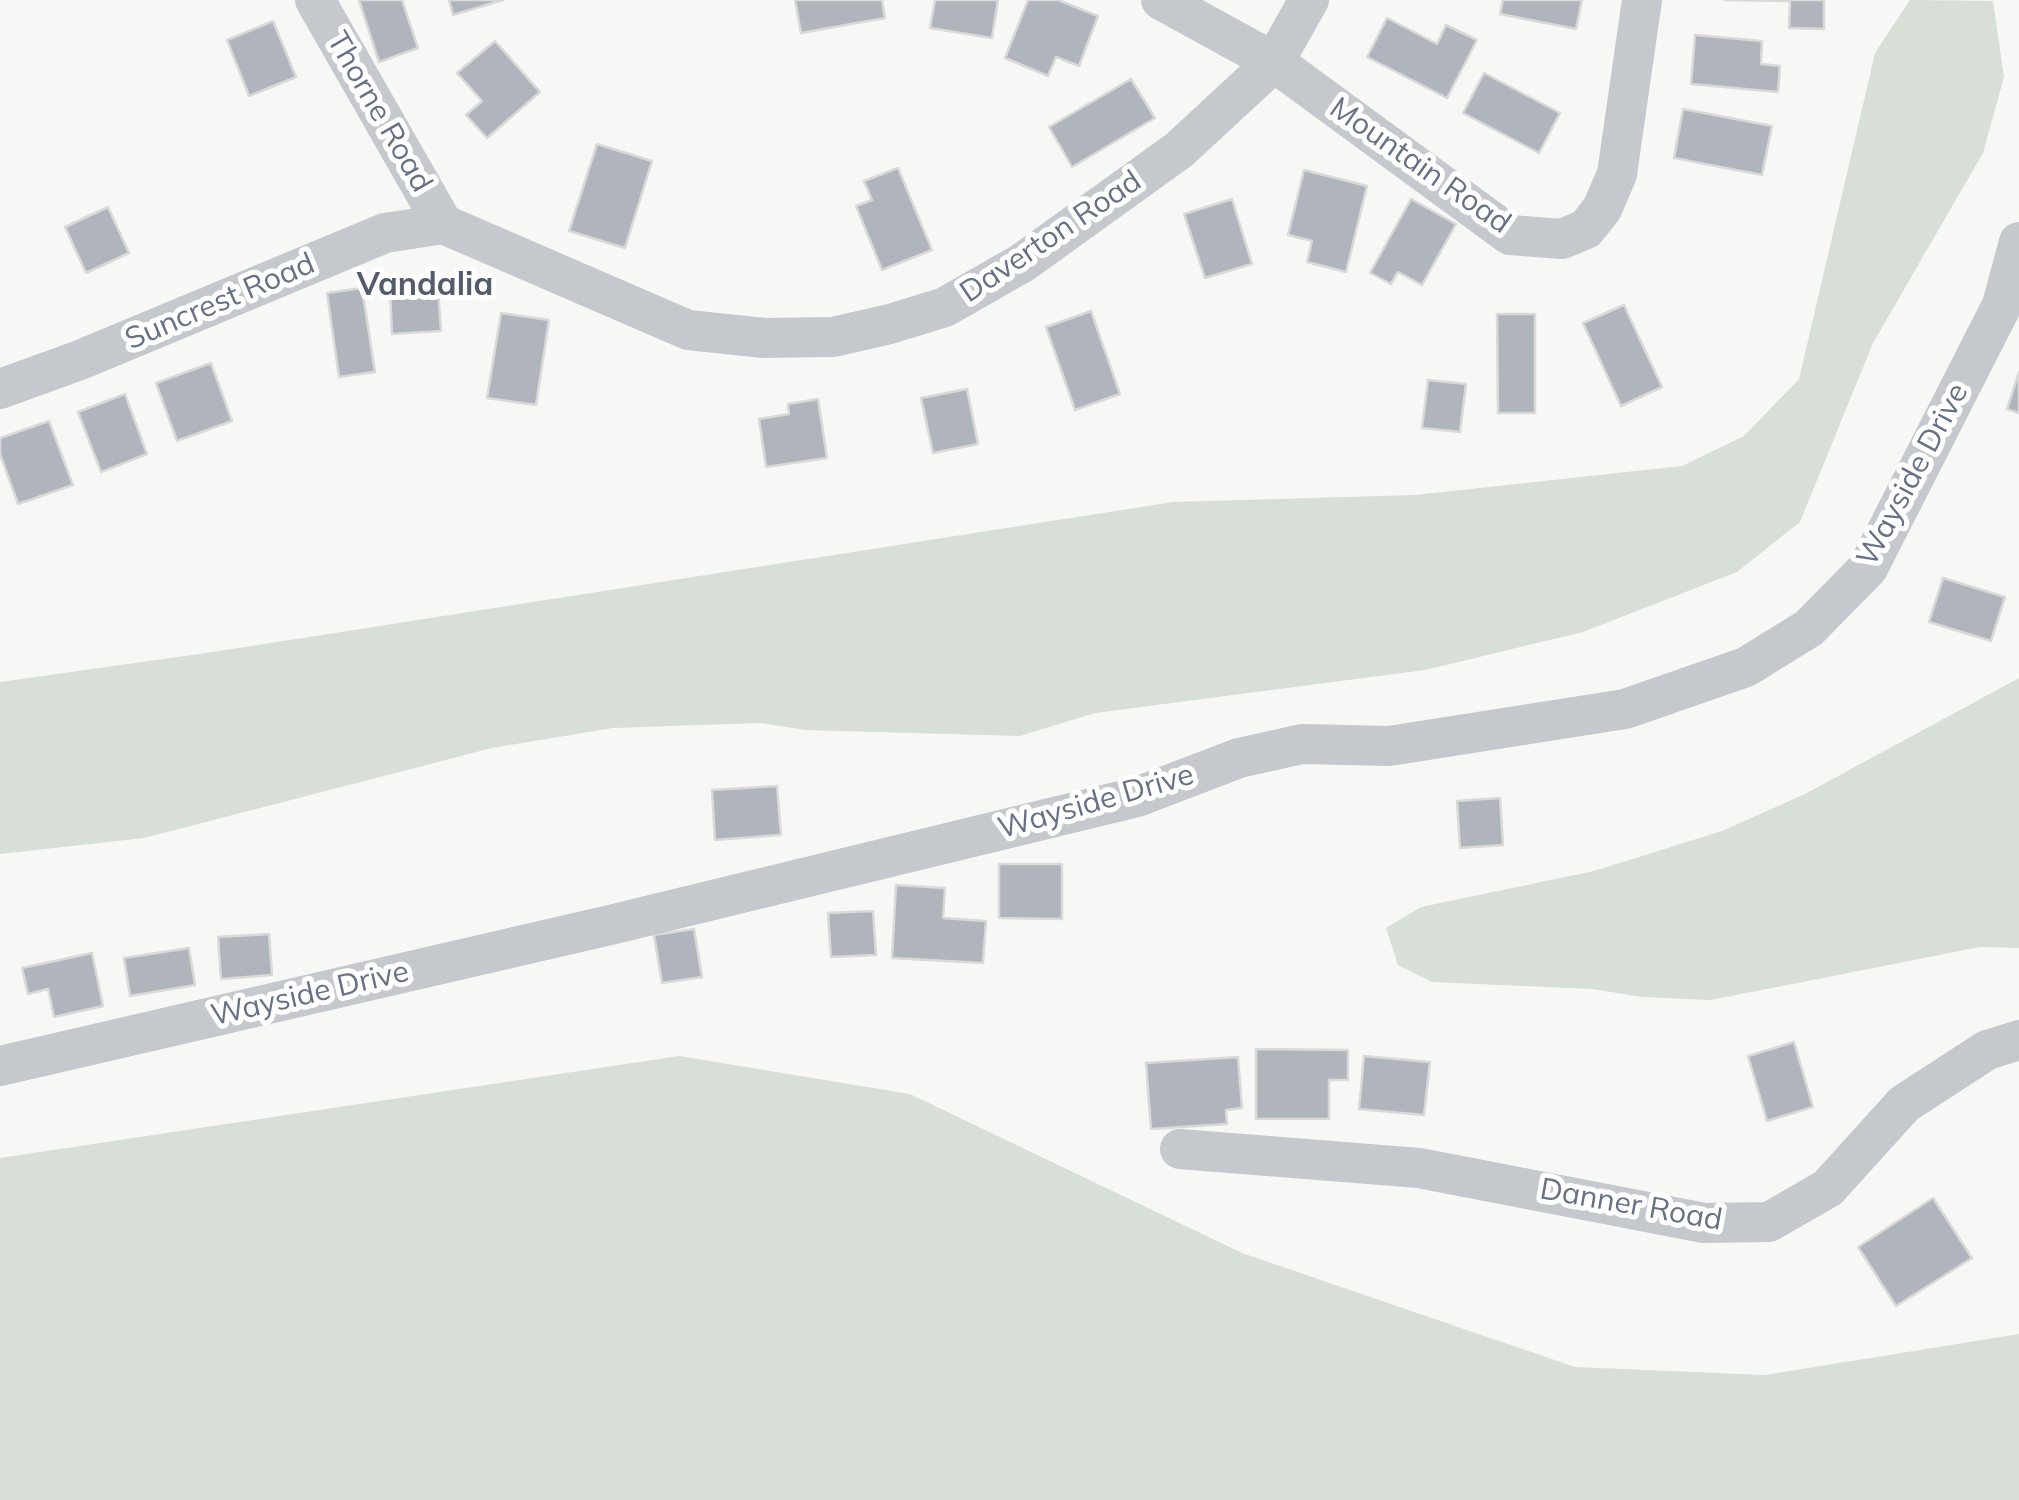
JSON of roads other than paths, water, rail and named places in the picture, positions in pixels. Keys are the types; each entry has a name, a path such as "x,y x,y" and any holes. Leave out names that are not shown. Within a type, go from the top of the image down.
{"street":[{"name":"Thorne Road","path":"315,0 442,224"},
{"name":"Mountain Road","path":"1160,0 1274,62 1510,235 1562,238 1586,230 1602,208 1616,174 1642,0"},
{"name":"Daverton Road","path":"442,224 688,330 764,338 833,336 890,324 945,307 1022,263 1179,150 1274,62 1308,0"},
{"name":"Suncrest Road","path":"0,389 80,360 385,233 442,224"},
{"name":"Wayside Drive","path":"0,1066 610,926 1137,797 1238,758 1302,744 1389,746 1625,709 1746,668 1809,628 1868,568 2002,305 2019,242"},
{"name":"Danner Road","path":"1180,1149 1419,1168 1704,1223 1770,1222 1828,1188 1904,1104 1987,1050 2019,1040"}],"district":[{"name":"Vandalia","path":"425,285"}]}
